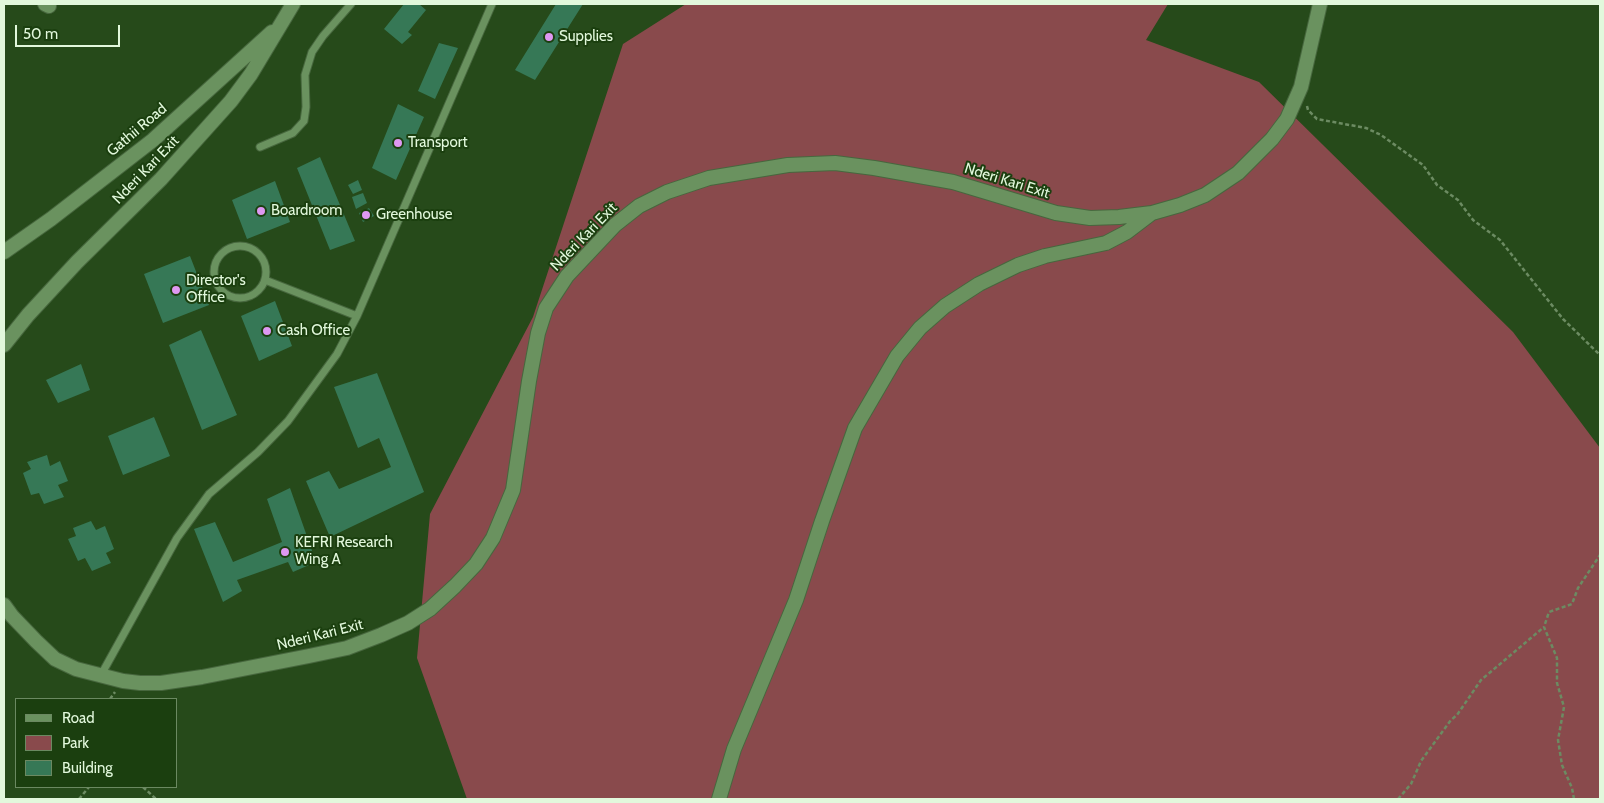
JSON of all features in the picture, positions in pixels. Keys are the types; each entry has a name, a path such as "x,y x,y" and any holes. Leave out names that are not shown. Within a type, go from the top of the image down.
{"street":[{"name":"Nderi Kari Exit","path":"4,344 28,314 77,262 209,127 252,74 293,4"},
{"name":"Nderi Kari Exit","path":"4,605 30,635 55,658 76,669 123,681 140,683 161,683 202,677 309,656 347,648 382,635 430,609 476,564 492,538 512,490 538,333 550,302 567,276 615,225 639,206 667,192 709,178 748,170 788,165 835,163 883,169 953,182 1056,213 1090,218 1152,213 1180,205 1205,194 1238,173 1272,139 1287,119 1301,87 1320,4"},
{"name":"Gathii Road","path":"4,252 51,219 153,140 222,79 282,22"},
{"path":"719,799 734,749 796,600 855,428 897,356 920,328 945,306 979,284 1018,265 1045,256 1106,243 1127,232 1152,213"}],"lane":[{"path":"260,147 293,133 304,121 306,107 305,74 312,52 351,4"},
{"path":"101,675 177,538 210,494 258,452 288,421 337,354 357,316 492,4"},
{"path":"235,246 253,249 265,263 265,280 261,288 254,294 246,298 236,298 228,295 216,281 214,272 216,263 220,256 235,246"},
{"path":"265,280 357,316"}],"path":[{"path":"1301,87 1308,110 1317,119 1366,128 1381,135 1423,165 1437,185 1458,200 1473,220 1500,240 1563,319 1600,355"},
{"path":"1398,799 1411,784 1421,761 1482,680 1544,628 1549,612 1572,604 1578,588 1600,555"},
{"path":"1544,628 1557,658 1557,683 1564,707 1558,740 1562,765 1572,788 1574,799"},
{"path":"79,799 88,788"},
{"path":"145,788 156,799"}],"green space":[{"path":"686,4 1168,4 1146,40 1259,82 1513,332 1600,448 1600,799 467,799 417,658 430,514 533,317 623,44"}],"building":[{"path":"404,4 419,4 426,10 408,32 412,35 402,44 384,29"},
{"name":"Supplies","path":"556,4 583,4 535,80 515,70"},
{"path":"439,43 458,48 435,99 418,91"},
{"name":"Transport","path":"398,104 424,117 396,180 372,168"},
{"path":"320,157 355,241 330,250 297,168"},
{"path":"358,180 362,190 353,194 348,185"},
{"name":"Boardroom","path":"275,181 290,222 247,239 232,200"},
{"path":"363,193 367,203 356,209 352,197"},
{"name":"Greenhouse","path":"369,208 374,216 363,222 359,213"},
{"name":"Director's Office","path":"190,256 209,305 163,323 144,274"},
{"name":"Cash Office","path":"275,301 292,346 259,361 241,316"},
{"path":"201,330 237,415 202,430 169,345"},
{"path":"81,364 90,390 58,403 46,380"},
{"path":"377,373 424,492 330,537 306,481 329,471 339,489 391,467 379,438 358,448 334,387"},
{"path":"154,417 170,456 123,475 108,436"},
{"path":"47,455 50,466 60,461 68,481 58,485 64,497 44,504 39,493 31,495 23,473 31,469 27,462"},
{"name":"KEFRI Research Wing A","path":"290,488 316,562 293,572 288,562 237,580 242,591 223,602 194,529 215,522 233,562 282,542 267,499"},
{"path":"91,521 96,530 105,526 114,549 106,553 111,563 92,571 85,558 78,561 68,539 76,536 73,528"}],"place":[{"name":"Supplies","path":"549,37"},
{"name":"Transport","path":"398,143"},
{"name":"Boardroom","path":"261,211"},
{"name":"Greenhouse","path":"366,215"},
{"name":"Director's Office","path":"176,290"},
{"name":"Cash Office","path":"267,331"},
{"name":"KEFRI Research Wing A","path":"285,552"}]}
